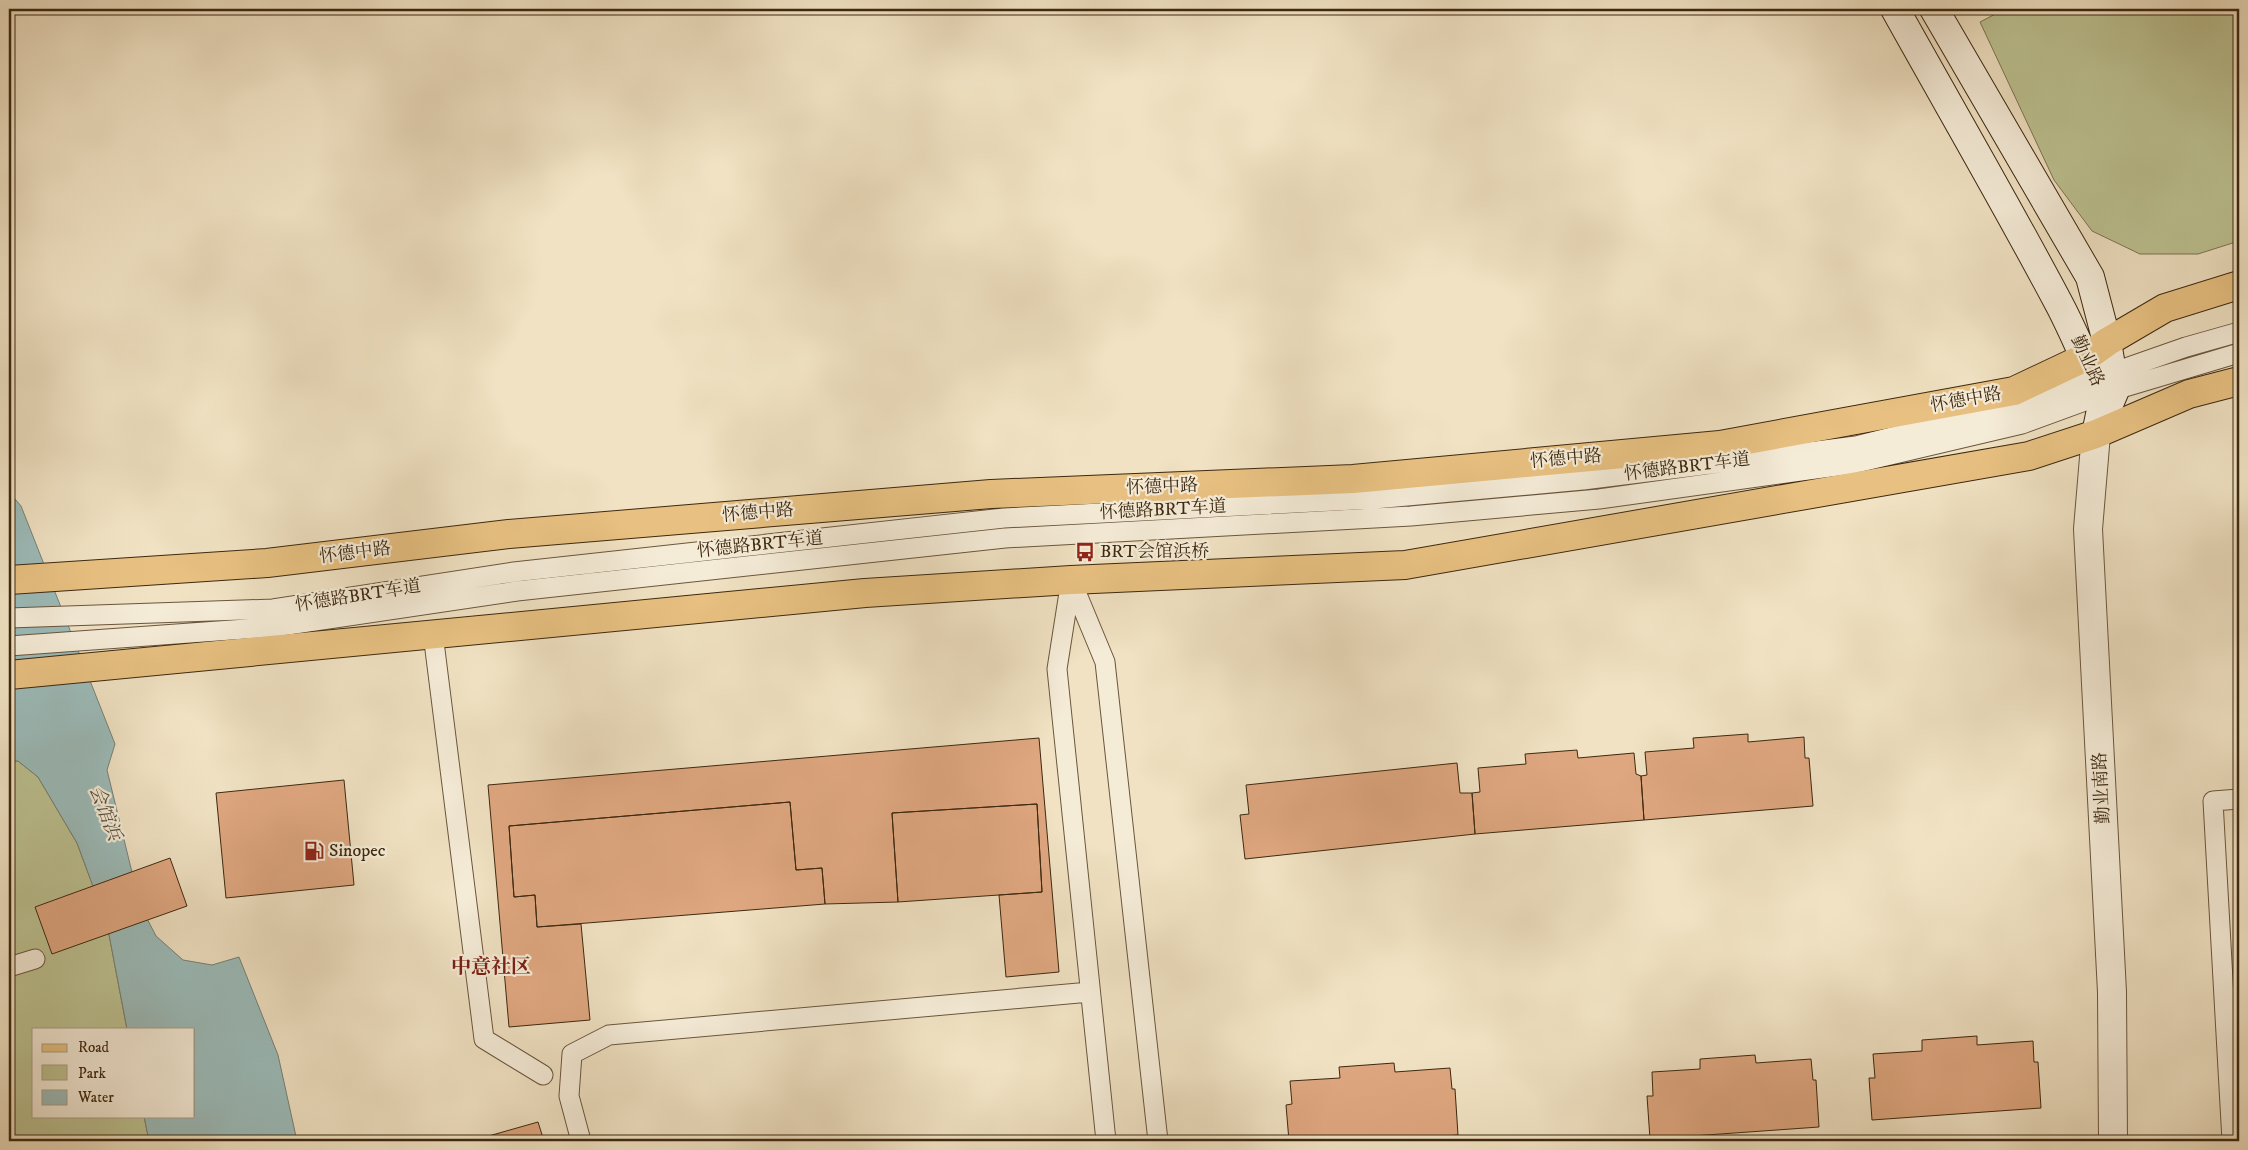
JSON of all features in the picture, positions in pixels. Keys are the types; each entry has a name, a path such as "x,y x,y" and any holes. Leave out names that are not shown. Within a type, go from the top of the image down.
{"main road":[{"name":"勤业路","path":"1895,9 2058,300 2103,373"},
{"name":"勤业路","path":"1934,9 2090,277 2103,373 2096,434"},
{"name":"怀德中路","path":"9,580 267,563 509,534 972,496 1353,479 1720,445 2103,373 2165,308 2239,285"},
{"path":"9,675 865,593 1071,580 1405,565 2029,456 2096,434 2189,394 2239,382"},
{"name":"勤业南路","path":"2096,434 2088,529 2112,992 2113,1141"}],"lane":[{"name":"怀德路BRT车道","path":"9,618 273,609 514,572 1004,518 1374,499 1593,479 1856,446 2020,405 2103,373 2239,332"},
{"name":"怀德路BRT车道","path":"9,646 274,627 517,591 1005,538 1411,516 1599,499 1852,464 2022,424 2103,373 2239,353"},
{"path":"1071,580 1057,669 1106,1141"},
{"path":"1071,580 1106,662 1158,1141"},
{"path":"433,634 484,1039 543,1075"},
{"path":"2232,1141 2214,801 2239,799"},
{"path":"9,967 35,959"},
{"path":"581,1141 569,1096 572,1054 608,1035 1090,992"}],"green space":[{"path":"2005,9 2239,9 2239,241 2198,254 2140,254 2092,231 2054,180 1980,22"},
{"path":"9,761 18,761 38,777 77,843 107,924 127,1028 32,1028 32,1118 144,1118 149,1141 9,1141"}],"water":[{"name":"会馆浜","path":"9,492 21,506 115,744 107,770 140,905 156,936 183,960 212,965 239,957 278,1055 297,1141 149,1141 144,1118 195,1118 195,1028 127,1028 107,924 77,843 38,777 18,761 9,761"}],"building":[{"path":"1748,734 1748,742 1804,737 1805,758 1809,758 1813,806 1644,820 1641,776 1647,775 1645,752 1694,748 1693,738"},
{"path":"1039,738 1059,972 1006,977 999,895 1042,892 1037,804 892,813 898,902 825,904 822,868 796,870 790,802 509,826 514,897 535,895 537,927 581,924 590,1020 509,1027 488,785"},
{"path":"1577,750 1578,758 1634,753 1636,774 1641,776 1644,820 1475,834 1472,793 1480,792 1478,768 1526,764 1525,754"},
{"path":"1457,763 1460,793 1472,793 1475,834 1245,859 1240,815 1249,814 1246,785"},
{"path":"344,780 354,885 226,898 216,793"},
{"path":"790,802 796,870 822,868 825,904 537,927 535,895 514,897 509,826"},
{"path":"1037,804 1042,892 898,902 892,813"},
{"path":"170,858 187,906 52,954 35,907"},
{"path":"1977,1036 1977,1045 2033,1041 2034,1062 2038,1062 2041,1108 1872,1120 1869,1078 1875,1078 1873,1054 1922,1051 1922,1040"},
{"path":"1755,1055 1756,1063 1811,1059 1813,1080 1816,1080 1819,1127 1650,1139 1647,1096 1653,1096 1652,1072 1700,1069 1700,1059"},
{"path":"1394,1063 1395,1072 1450,1068 1452,1089 1455,1089 1458,1135 1375,1141 1289,1141 1286,1105 1292,1104 1290,1081 1340,1078 1339,1067"},
{"path":"538,1122 544,1141 471,1141"}],"place":[{"name":"BRT会馆浜桥","path":"1085,552"},
{"name":"Sinopec","path":"314,851"}],"district":[{"name":"中意社区","path":"491,967"}]}
